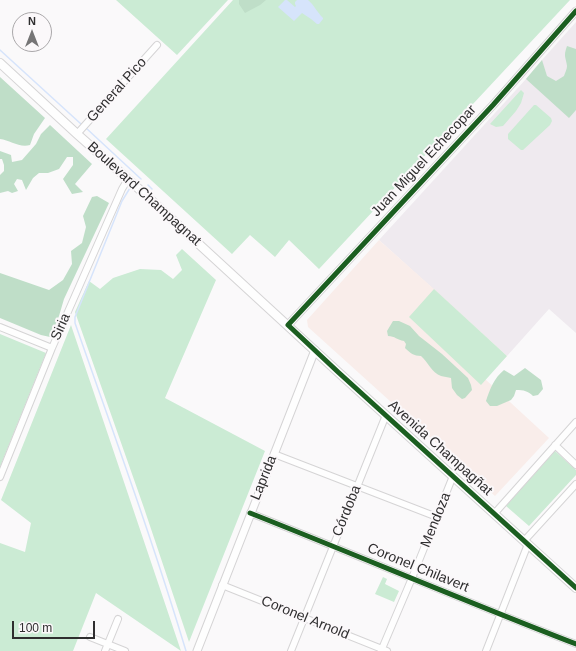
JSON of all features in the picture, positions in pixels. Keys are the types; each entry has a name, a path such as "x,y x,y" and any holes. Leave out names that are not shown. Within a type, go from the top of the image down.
{"main road":[{"name":"Boulevard Champagnat","path":"0,63 288,325"},
{"name":"Avenida Champagñat","path":"288,325 576,588"}],"street":[{"name":"Juan Miguel Echecopar","path":"288,325 493,105 576,11"},
{"name":"General Pico","path":"77,134 157,45"},
{"name":"Siria","path":"0,477 52,348 122,189 128,179"},
{"path":"0,327 52,348"},
{"name":"Laprida","path":"197,651 315,350"},
{"name":"Córdoba","path":"291,651 386,415"},
{"path":"494,514 576,422"},
{"path":"555,446 576,465"},
{"path":"274,454 437,517"},
{"name":"Mendoza","path":"383,650 453,476"},
{"path":"486,651 526,543 576,484"},
{"name":"Coronel Chilavert","path":"250,514 576,644"},
{"name":"Coronel Arnold","path":"222,585 383,650"},
{"path":"105,651 118,619"},
{"path":"90,637 125,651"}],"shaded area":[{"path":"576,22 576,333 549,309 507,356 379,240"},
{"path":"379,240 507,356 485,379 549,438 495,496 308,327 307,320"}],"green space":[{"path":"116,0 228,0 177,55"},
{"path":"233,0 570,0 319,269 289,240 275,257 250,235 232,254 106,139"},
{"path":"239,0 266,0 245,13 239,4"},
{"path":"567,46 576,49 576,110 569,118 526,79 542,60 547,76 556,81 564,76 567,67 565,55"},
{"path":"0,77 45,118 34,134 30,145 18,145 0,139"},
{"path":"521,90 524,93 521,103 503,126 496,127 490,124"},
{"path":"534,105 536,105 551,118 552,121 550,125 523,150 521,150 508,139 508,134"},
{"path":"50,125 92,164 75,184 83,192 72,194 63,179 73,165 73,157 67,157 59,169 48,173 39,173 33,178 26,190 22,180 17,179 14,184 18,191 12,193 8,191 0,193 0,175 4,171 4,165 2,159 0,159 0,151 11,155 12,162 22,160 36,144 41,134"},
{"path":"97,196 109,203 64,299 50,337 41,335 0,318 0,273 49,290 63,280 72,264 71,251 82,243 86,227 83,216 92,197"},
{"path":"182,249 216,280 165,398 265,451 189,642 144,508 75,312 89,281 100,289 113,278 140,269 161,270 173,279 182,270 176,255"},
{"path":"434,289 507,356 481,385 409,317"},
{"path":"393,321 399,321 410,326 419,336 442,354 468,378 472,390 465,398 462,399 452,388 451,378 438,375 424,358 412,354 405,348 406,344 404,341 388,336 387,331"},
{"path":"71,325 181,651 96,593 73,651 0,651 0,543 25,552 31,523 1,500"},
{"path":"0,334 46,353 0,467"},
{"path":"525,368 541,380 543,389 538,395 533,396 526,391 516,390 511,400 497,406 490,406 486,401 489,392 501,373 504,370 514,376"},
{"path":"555,451 576,470 576,475 529,526 506,506"},
{"path":"383,577 387,579 385,584 399,591 394,602 375,594"}],"water":[{"path":"285,0 295,7 295,2 297,0 308,0 323,19 319,24 317,24 302,13 294,21 278,7"}],"waterway":[{"path":"0,50 81,124"},
{"path":"86,128 141,179"},
{"path":"148,185 152,189"},
{"path":"130,188 122,201 75,317 75,323 146,528 186,651"}],"cycle path":[{"path":"576,11 493,105 288,325 576,588"},
{"path":"250,513 576,644"}]}
